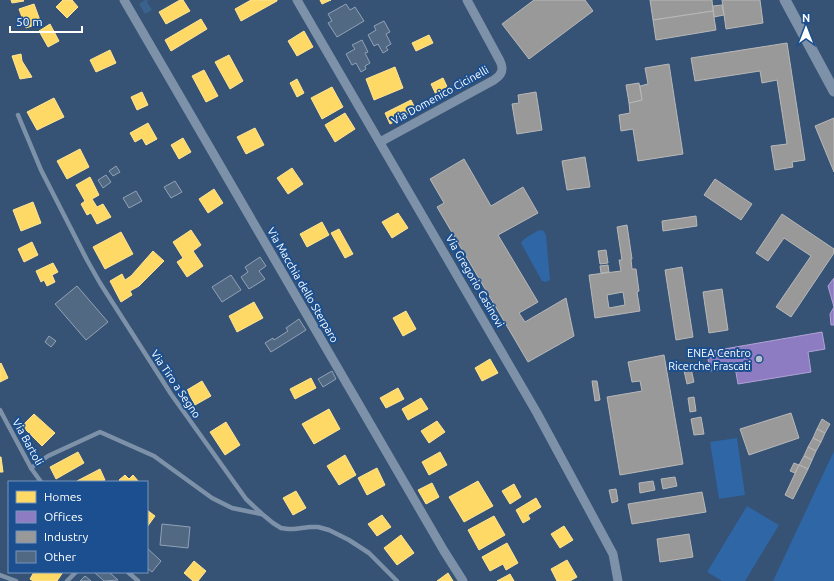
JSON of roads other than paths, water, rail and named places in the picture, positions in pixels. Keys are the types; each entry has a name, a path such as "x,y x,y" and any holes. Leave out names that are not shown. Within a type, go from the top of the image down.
{"street":[{"name":"Via Macchia dello Sterparo","path":"124,0 444,551 463,581"},
{"name":"Via Gregorio Casinovi","path":"297,0 541,420 614,554 618,581"},
{"name":"Via Domenico Cicinelli","path":"380,142 494,80 501,73 502,67 499,58 467,0"},
{"path":"785,0 834,91"}],"lane":[{"name":"Via Tiro a Segno","path":"18,115 41,170 106,294 171,394 242,493 251,504 280,528 294,529 318,527 349,540 369,553 397,581"},
{"name":"Via Bartoli","path":"0,410 40,481"},
{"path":"32,468 48,456 100,432 154,456 212,498 232,508 262,514"},
{"path":"68,581 75,573"},
{"path":"129,573 138,581"},
{"path":"0,576 16,581"}],"place":[{"name":"ENEA Centro Ricerche Frascati","path":"759,359"}]}
